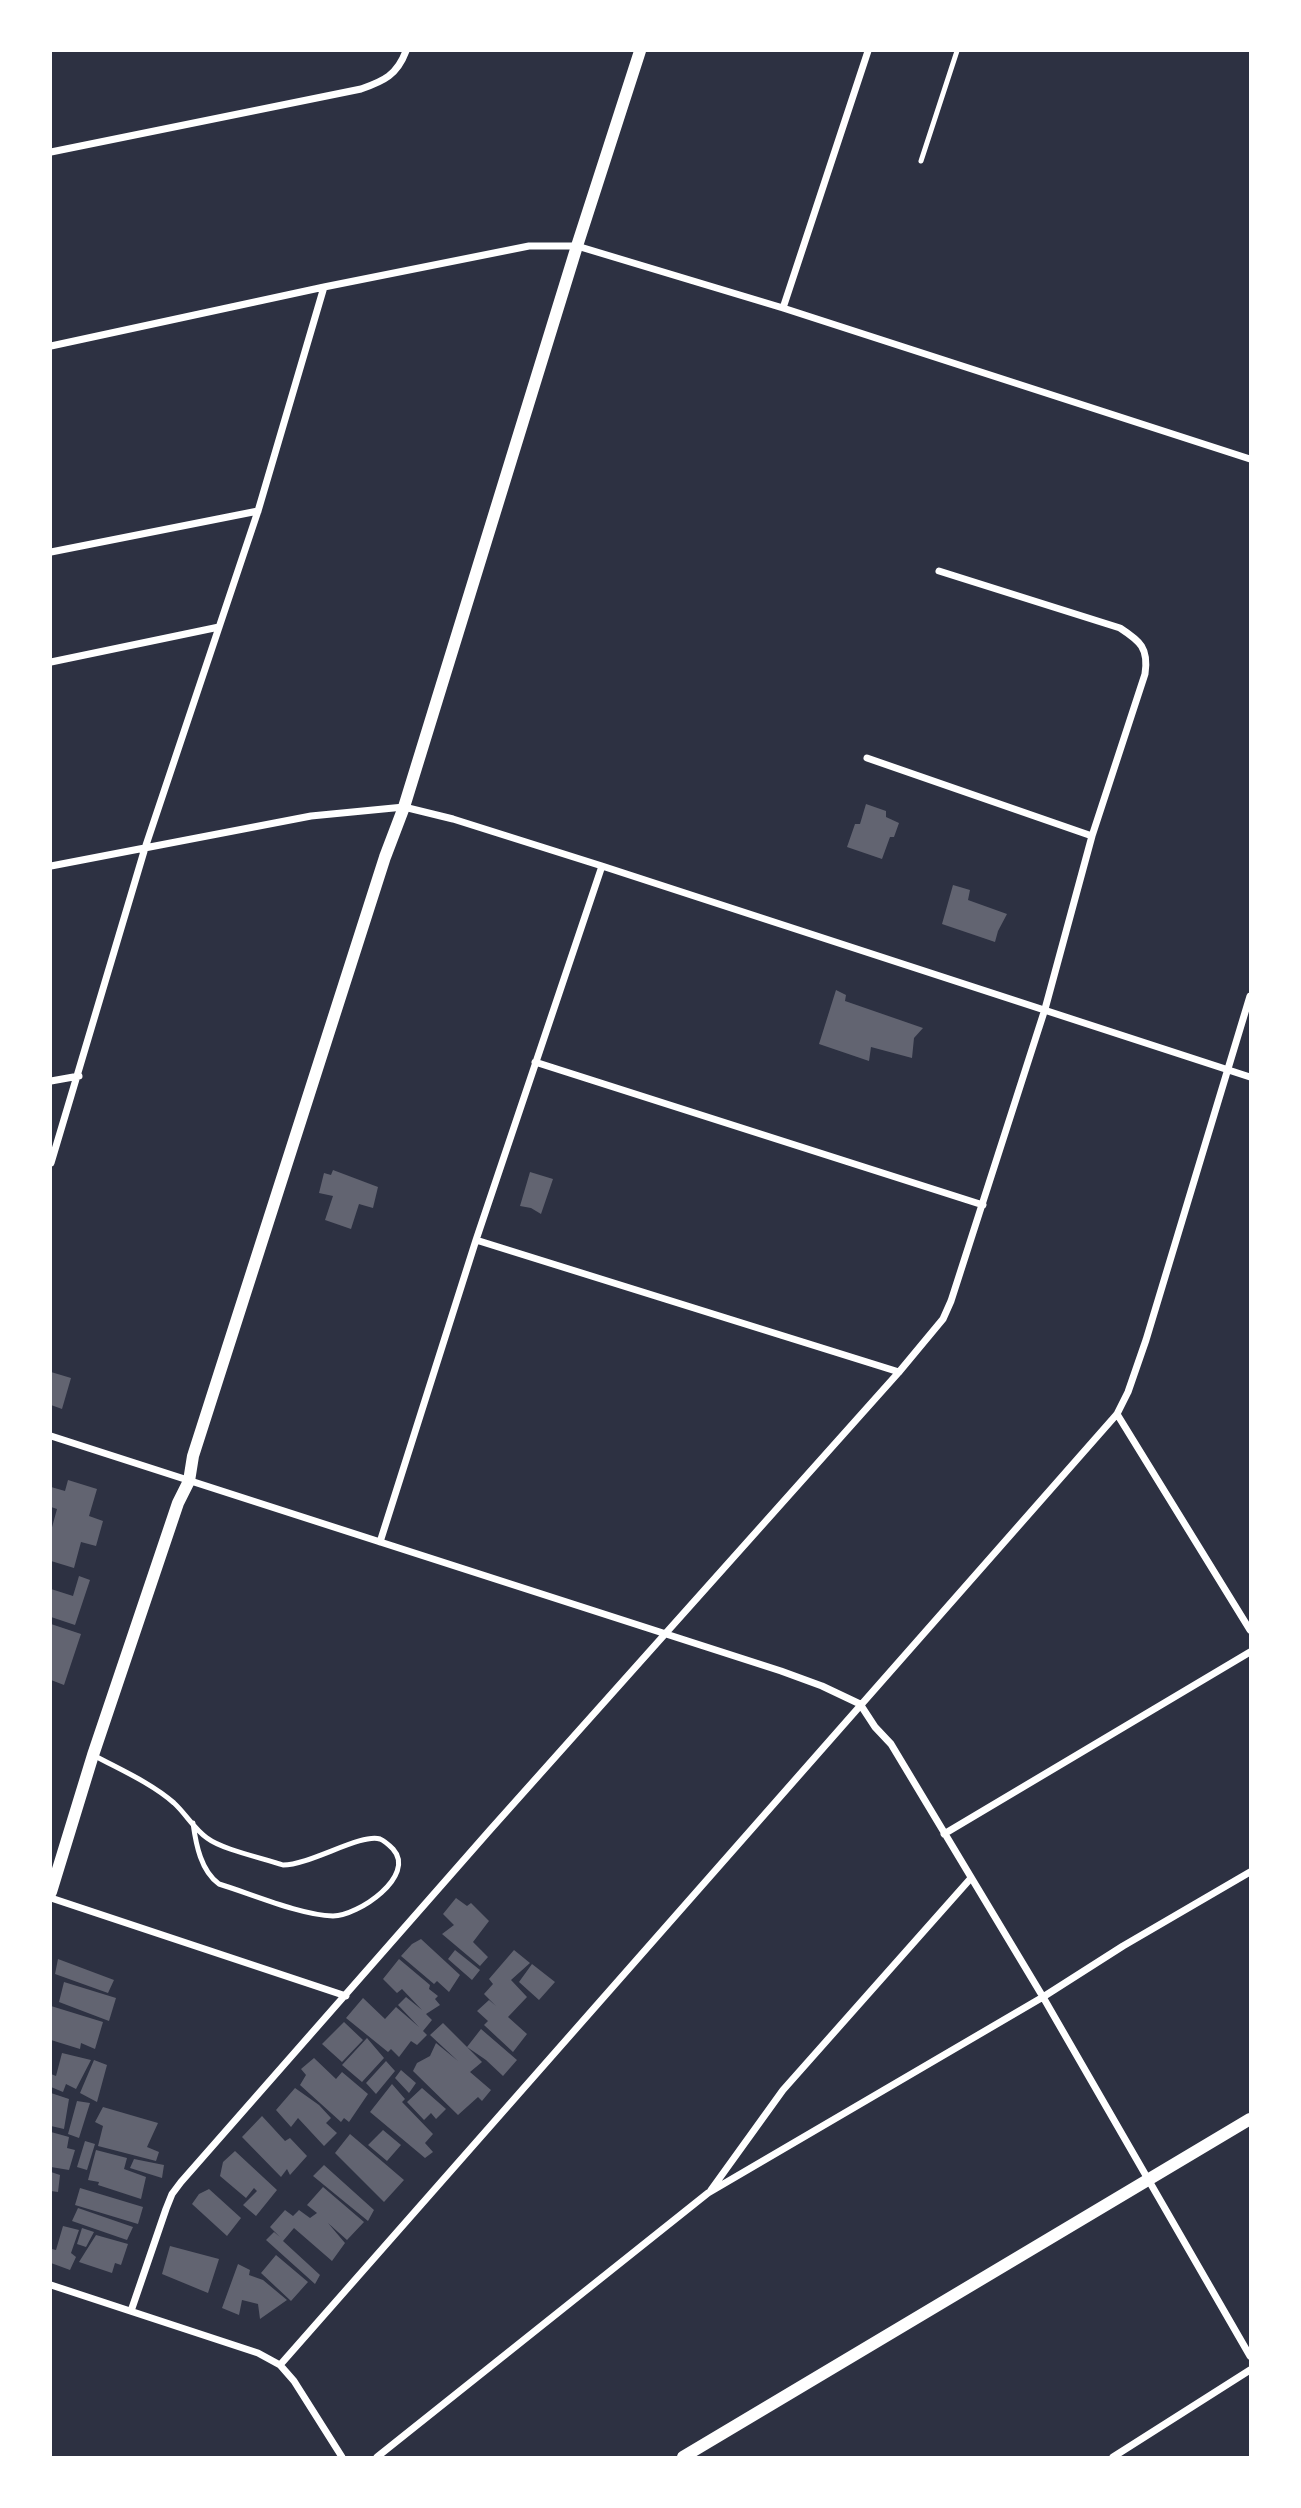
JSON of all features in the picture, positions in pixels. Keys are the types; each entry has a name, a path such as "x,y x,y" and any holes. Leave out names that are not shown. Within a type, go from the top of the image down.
{"street":[{"path":"51,152 361,89 385,80 396,70 406,51"},
{"path":"51,1892 93,1755 177,1503 189,1481 193,1456 235,1322 380,870 404,807 640,51"},
{"path":"783,308 868,51"},
{"path":"51,346 528,246 577,246 783,308 1250,459"},
{"path":"51,1163 145,848 258,511 324,287"},
{"path":"51,552 258,511"},
{"path":"131,2311 172,2194 943,1319 983,1205 1045,1009 1092,836 1146,674 1147,660 1145,650 1134,637 1120,628 939,571"},
{"path":"51,662 219,627"},
{"path":"867,758 1092,836"},
{"path":"51,866 311,816 404,807 453,819 603,866 1250,1077"},
{"path":"380,1542 476,1240 603,866"},
{"path":"280,2365 1117,1414 1128,1392 1146,1340 1250,996"},
{"path":"535,1062 983,1205"},
{"path":"51,1081 79,1076"},
{"path":"476,1240 899,1372"},
{"path":"1117,1414 1250,1630"},
{"path":"51,1436 781,1671 860,1704 875,1727 891,1744 1044,1997 1250,2356"},
{"path":"944,1834 1250,1652"},
{"path":"377,2457 709,2193 1044,1997 1123,1945 1250,1872"},
{"path":"709,2193 783,2090 971,1878"},
{"path":"51,1898 346,1996"},
{"path":"683,2457 1250,2119"},
{"path":"51,2295 52,2286 258,2353 280,2365 307,2399 342,2457"},
{"path":"1113,2457 1250,2370"}],"lane":[{"path":"921,161 957,51"},
{"path":"93,1755 171,1800 193,1823 197,1830 215,1842 283,1865 305,1862 366,1839 380,1839 391,1846 399,1857 399,1869 372,1901 349,1914 332,1916 301,1910 219,1884 211,1878 204,1867 193,1823"}],"building":[{"path":"866,804 886,811 886,817 899,823 894,837 890,837 882,859 847,847 855,824 860,824"},
{"path":"953,885 970,890 968,900 1007,914 995,942 942,924"},
{"path":"836,990 846,995 845,1001 923,1028 914,1038 912,1058 871,1047 869,1061 819,1044"},
{"path":"333,1170 378,1187 373,1208 359,1204 351,1229 325,1220 333,1196 319,1193 324,1173 331,1175"},
{"path":"530,1172 553,1179 541,1214 520,1206"},
{"path":"51,1372 71,1378 62,1409 51,1405"},
{"path":"68,1480 97,1489 89,1516 103,1521 96,1546 81,1542 74,1568 51,1561 51,1531 57,1509 51,1507 51,1487 65,1491"},
{"path":"79,1576 90,1580 75,1625 51,1617 51,1589 73,1596"},
{"path":"51,1624 81,1634 64,1685 51,1680"},
{"path":"456,1898 467,1906 471,1903 489,1921 473,1942 488,1957 480,1966 442,1934 454,1925 443,1914"},
{"path":"421,1939 460,1975 449,1992 437,1981 434,1984 401,1956"},
{"path":"455,1950 480,1970 472,1980 448,1959"},
{"path":"514,1950 530,1963 511,1980 527,1997 508,2017 527,2034 513,2052 484,2025 488,2021 477,2011 489,2000 496,2006 484,1994 493,1984 489,1979"},
{"path":"58,1959 114,1980 108,1993 55,1974"},
{"path":"399,1959 430,1985 429,1989 438,1996 435,1999 440,2005 426,2014 432,2020 423,2031 427,2035 417,2045 411,2041 399,2057 391,2049 388,2052 346,2018 363,1998 385,2019 396,2007 419,2027 398,2005 406,1997 422,2010 402,1989 397,1993 383,1979"},
{"path":"532,1964 555,1982 539,2000 519,1982"},
{"path":"64,1982 116,1998 109,2021 59,2002"},
{"path":"51,2006 103,2022 95,2049 81,2043 80,2049 51,2040"},
{"path":"344,2022 363,2040 342,2062 322,2044"},
{"path":"443,2023 482,2062 470,2072 491,2090 482,2101 478,2097 458,2115 413,2071 417,2063 430,2056 436,2043 458,2061 430,2035"},
{"path":"481,2029 517,2060 503,2076 467,2047"},
{"path":"367,2038 384,2058 362,2082 342,2065"},
{"path":"62,2053 91,2060 76,2089 66,2084 63,2092 51,2087 51,2074 56,2076"},
{"path":"314,2058 336,2079 342,2072 368,2094 349,2122 344,2118 341,2122 300,2085 306,2075 301,2069"},
{"path":"94,2060 107,2065 97,2102 80,2093"},
{"path":"386,2061 395,2071 376,2094 366,2083"},
{"path":"401,2070 416,2083 409,2093 395,2078"},
{"path":"392,2084 405,2099 402,2102 433,2134 425,2143 433,2152 425,2158 370,2112"},
{"path":"295,2088 319,2105 331,2118 326,2123 337,2133 324,2146 298,2118 291,2127 276,2110"},
{"path":"422,2088 446,2109 436,2119 431,2113 424,2120 407,2102"},
{"path":"51,2093 69,2099 64,2129 51,2126"},
{"path":"77,2101 90,2103 79,2138 68,2134"},
{"path":"103,2107 158,2123 147,2147 159,2152 156,2161 98,2146 103,2126 95,2122"},
{"path":"262,2116 285,2141 290,2138 307,2156 290,2175 287,2169 281,2177 242,2137"},
{"path":"383,2130 401,2145 387,2161 368,2145"},
{"path":"51,2132 69,2137 67,2148 75,2150 69,2170 51,2167"},
{"path":"350,2134 404,2180 384,2202 335,2153"},
{"path":"85,2141 95,2144 87,2170 77,2167"},
{"path":"96,2150 127,2158 124,2169 146,2177 141,2199 88,2180"},
{"path":"235,2151 277,2190 256,2216 243,2205 257,2191 254,2188 246,2198 220,2176 223,2162"},
{"path":"134,2159 164,2165 162,2178 130,2168"},
{"path":"324,2165 374,2210 368,2221 313,2176"},
{"path":"51,2172 60,2175 58,2192 51,2191"},
{"path":"323,2187 364,2222 347,2240 328,2223 345,2243 332,2261 294,2228 283,2241 320,2275 315,2284 266,2240 274,2232 280,2237 270,2227 285,2210 293,2216 299,2210 310,2218 317,2213 307,2205"},
{"path":"80,2188 143,2207 138,2224 75,2205"},
{"path":"209,2189 241,2218 227,2236 192,2204 199,2194"},
{"path":"78,2208 133,2227 127,2240 72,2221"},
{"path":"63,2226 79,2230 71,2253 76,2257 70,2270 51,2263 52,2249 56,2250"},
{"path":"82,2228 94,2232 86,2247 77,2244"},
{"path":"96,2235 128,2244 121,2265 115,2263 112,2273 79,2262"},
{"path":"170,2246 219,2259 208,2293 162,2274"},
{"path":"276,2255 308,2282 291,2301 261,2273"},
{"path":"238,2264 250,2270 249,2275 263,2280 287,2300 260,2319 258,2304 242,2300 239,2315 222,2308"}]}
